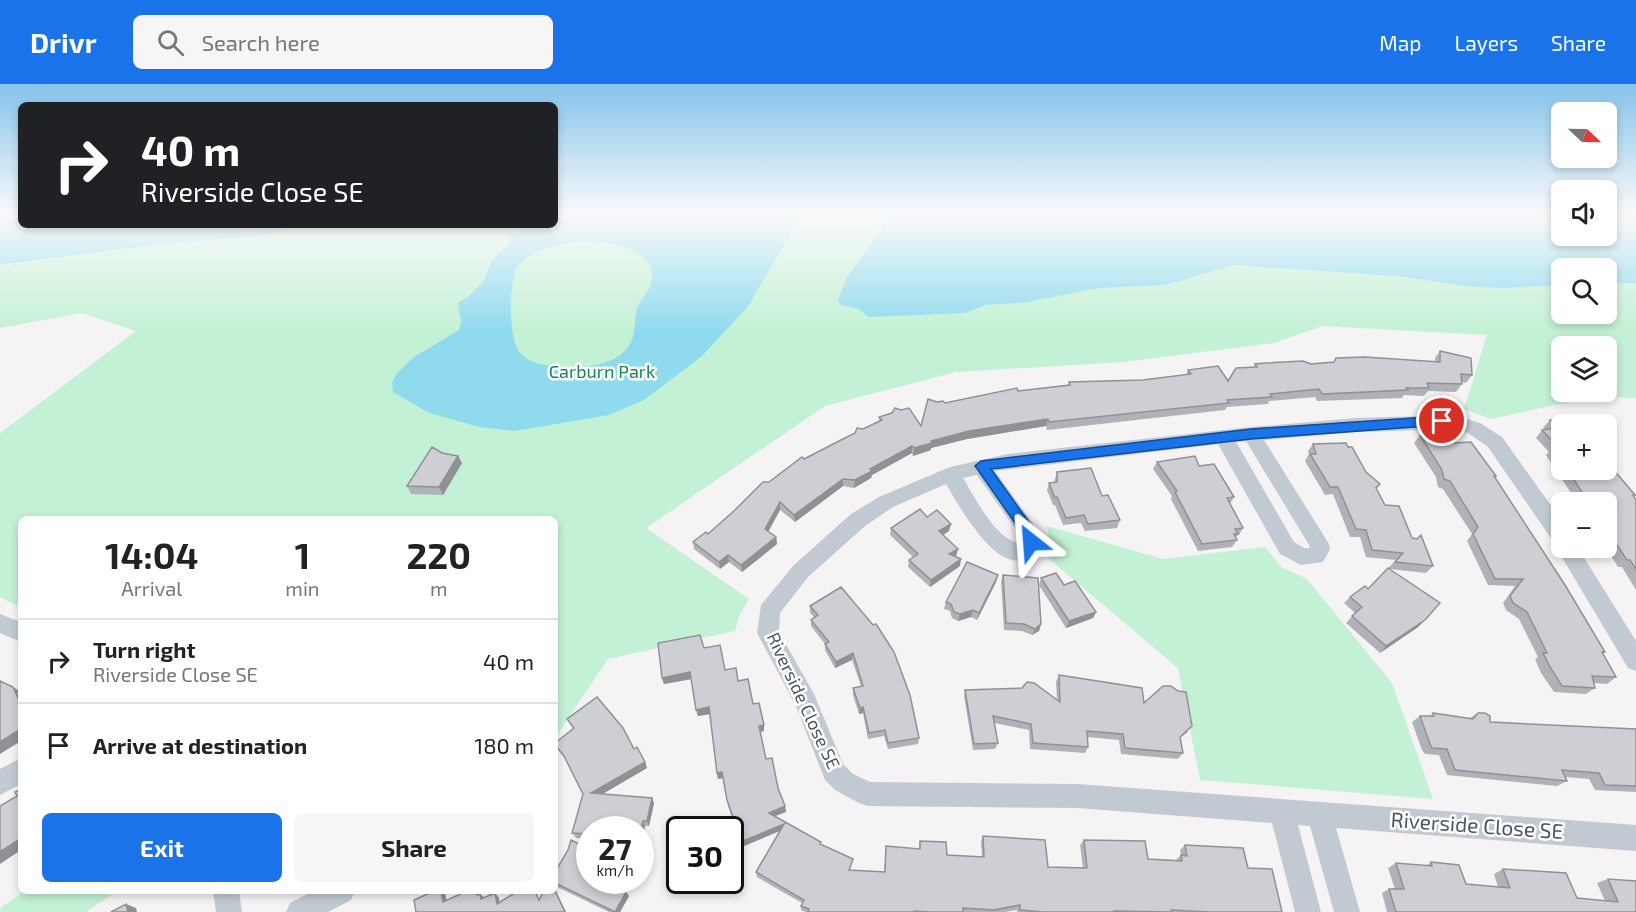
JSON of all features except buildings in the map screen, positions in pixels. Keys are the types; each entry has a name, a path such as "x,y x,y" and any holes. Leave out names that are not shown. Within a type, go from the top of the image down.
{"street":[{"name":"Riverside Close SE","path":"1551,522 1502,450 1486,435 1464,424 1432,421 1251,434 981,466 950,474 886,502 858,520 801,571 772,605 769,613 768,633 806,702 834,772 844,782 868,794 879,796 1077,796 1636,838"},
{"path":"1223,437 1287,548 1300,557 1316,556 1320,549 1319,544 1251,434"},
{"path":"950,474 1000,546 1015,552 1026,549 1031,542 1029,532 981,466"},
{"path":"1573,558 1636,661"},
{"path":"0,623 18,631"},
{"path":"0,783 18,772"},
{"path":"1281,810 1308,912"},
{"path":"1319,814 1347,912"},
{"path":"227,894 230,912"},
{"path":"299,912 336,894"}],"green space":[{"name":"Carburn Park","path":"89,254 1636,254 1636,398 1617,397 1617,336 1551,336 1551,402 1568,402 1491,419 1464,409 1487,335 1322,326 1274,343 1123,362 956,372 825,406 646,528 749,599 739,616 735,631 608,659 558,734 558,516 18,516 18,606 0,597 0,433 136,331 82,313 0,328 0,266"},
{"path":"1047,526 1163,559 1265,547 1281,567 1307,579 1392,683 1433,799 1200,780 1178,668 1043,554 1049,537"},
{"path":"21,894 113,894 86,912 0,912 0,908"}],"water":[{"path":"0,254 87,254 0,265"},
{"path":"499,254 534,254 518,266 511,295 513,333 515,343 522,355 544,365 583,367 604,363 622,354 633,337 637,309 652,281 650,266 638,254 779,254 749,305 702,356 644,400 609,415 515,431 479,427 429,413 393,392 392,383 397,373 414,357 459,330 461,321 458,303 484,281 491,262"},
{"path":"865,254 1636,254 1636,283 1617,283 1617,258 1551,258 1551,286 1502,288 1465,286 1406,277 1234,265 1165,285 1099,288 1027,302 986,305 965,313 868,317 859,309 841,305 838,300 847,277"}],"route":[{"path":"1031,542 1029,532 981,466 1091,451 1251,434 1442,421"}]}
